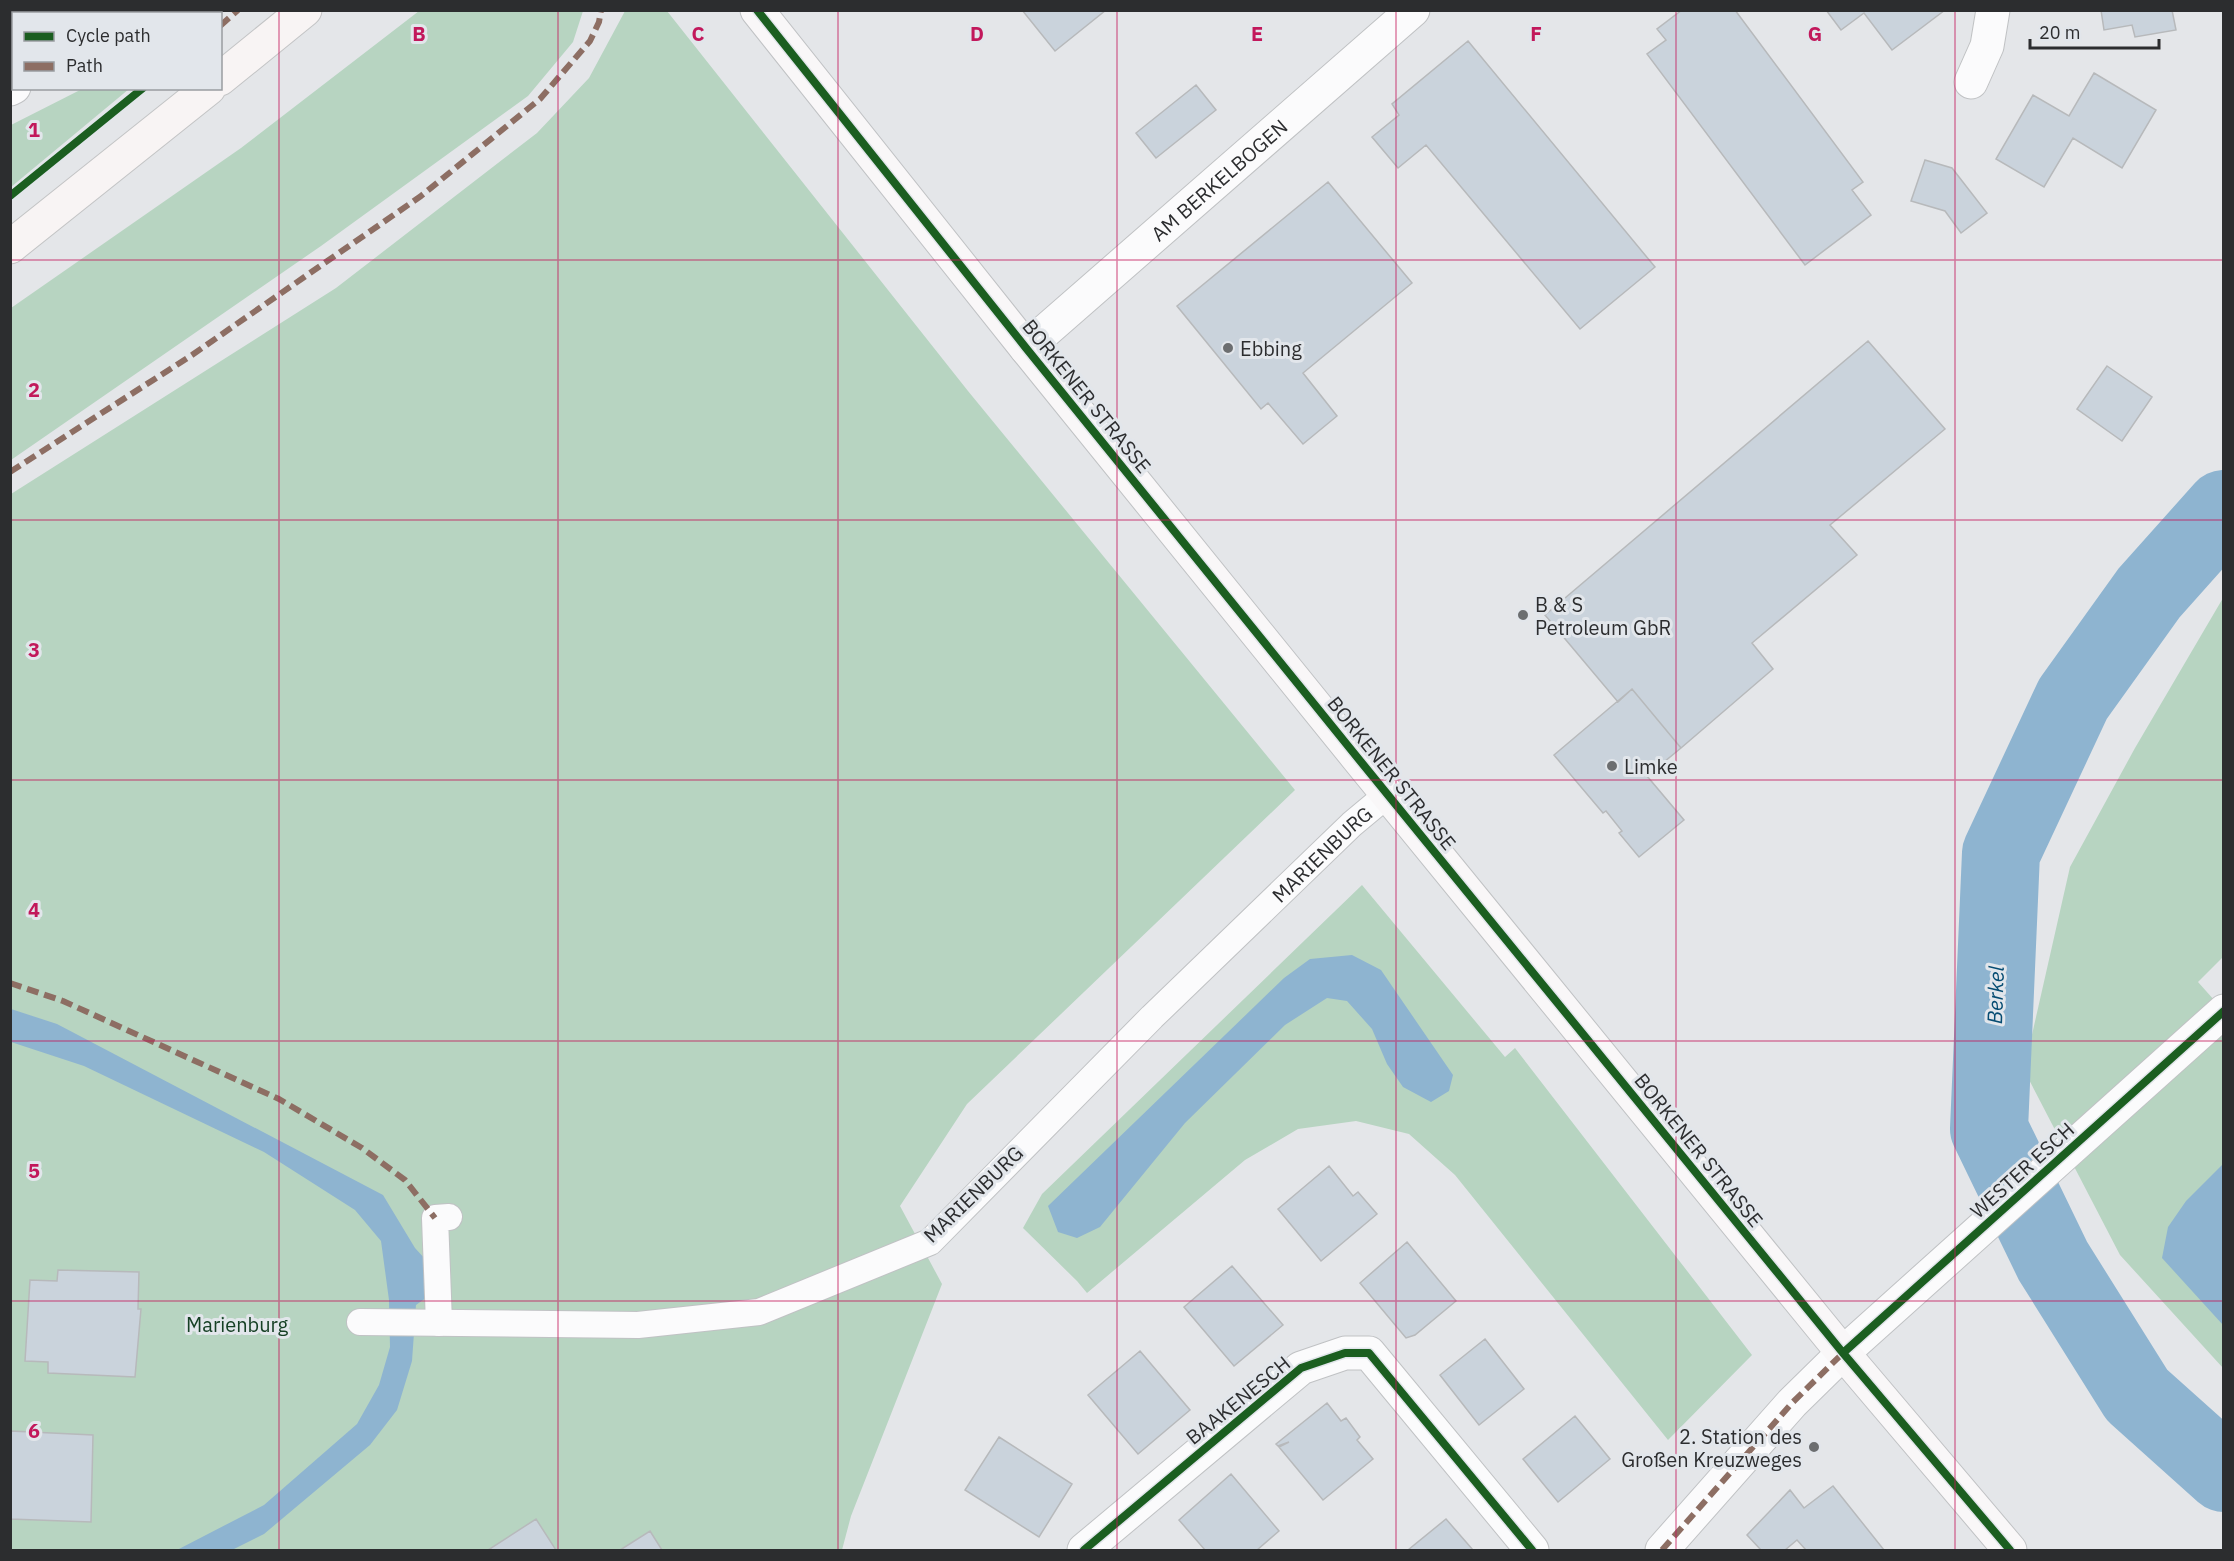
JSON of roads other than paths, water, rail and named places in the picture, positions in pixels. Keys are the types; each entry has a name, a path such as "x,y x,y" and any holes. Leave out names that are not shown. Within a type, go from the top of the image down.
{"main road":[{"path":"222,78 305,10"},
{"path":"10,247 206,90"}],"street":[{"name":"BORKENER STRASSE","path":"757,10 1026,348 1388,794 1843,1353 2010,1551"},
{"name":"AM BERKELBOGEN","path":"1026,348 1413,10"},
{"path":"1971,82 1987,46 1993,10"},
{"name":"WESTER ESCH","path":"1843,1353 2223,1011"},
{"name":"BAAKENESCH","path":"1084,1551 1301,1368 1345,1353 1369,1353 1532,1551"},
{"path":"1662,1551 1792,1403 1843,1353"}],"lane":[{"name":"MARIENBURG","path":"360,1322 638,1324 759,1312 930,1242 1152,1017 1352,824 1388,794"},
{"path":"429,1322 435,1218 449,1217"}],"water":[{"path":"1352,955 1381,970 1453,1075 1449,1091 1431,1102 1403,1087 1387,1064 1372,1029 1347,1001 1327,998 1285,1025 1185,1123 1100,1227 1077,1238 1058,1232 1048,1206 1284,978 1310,959"},
{"path":"11,1009 57,1024 383,1195 415,1248 426,1260 430,1295 416,1305 412,1361 397,1410 370,1445 264,1534 232,1550 177,1550 264,1505 357,1424 379,1385 390,1347 389,1300 381,1241 355,1210 264,1152 84,1066 11,1042"},
{"path":"2224,1165 2223,1325 2162,1258 2168,1227 2186,1201"}],"waterway":[{"name":"Berkel","path":"2224,509 2149,593 2073,699 2001,853 1989,1129 2053,1261 2137,1395 2224,1473"}],"place":[{"name":"Ebbing","path":"1228,348"},
{"name":"B & S Petroleum GbR","path":"1523,615"},
{"name":"Limke","path":"1612,766"},
{"name":"2. Station des Großen Kreuzweges","path":"1814,1447"}],"park label":[{"name":"Marienburg","path":"237,1324"}]}
